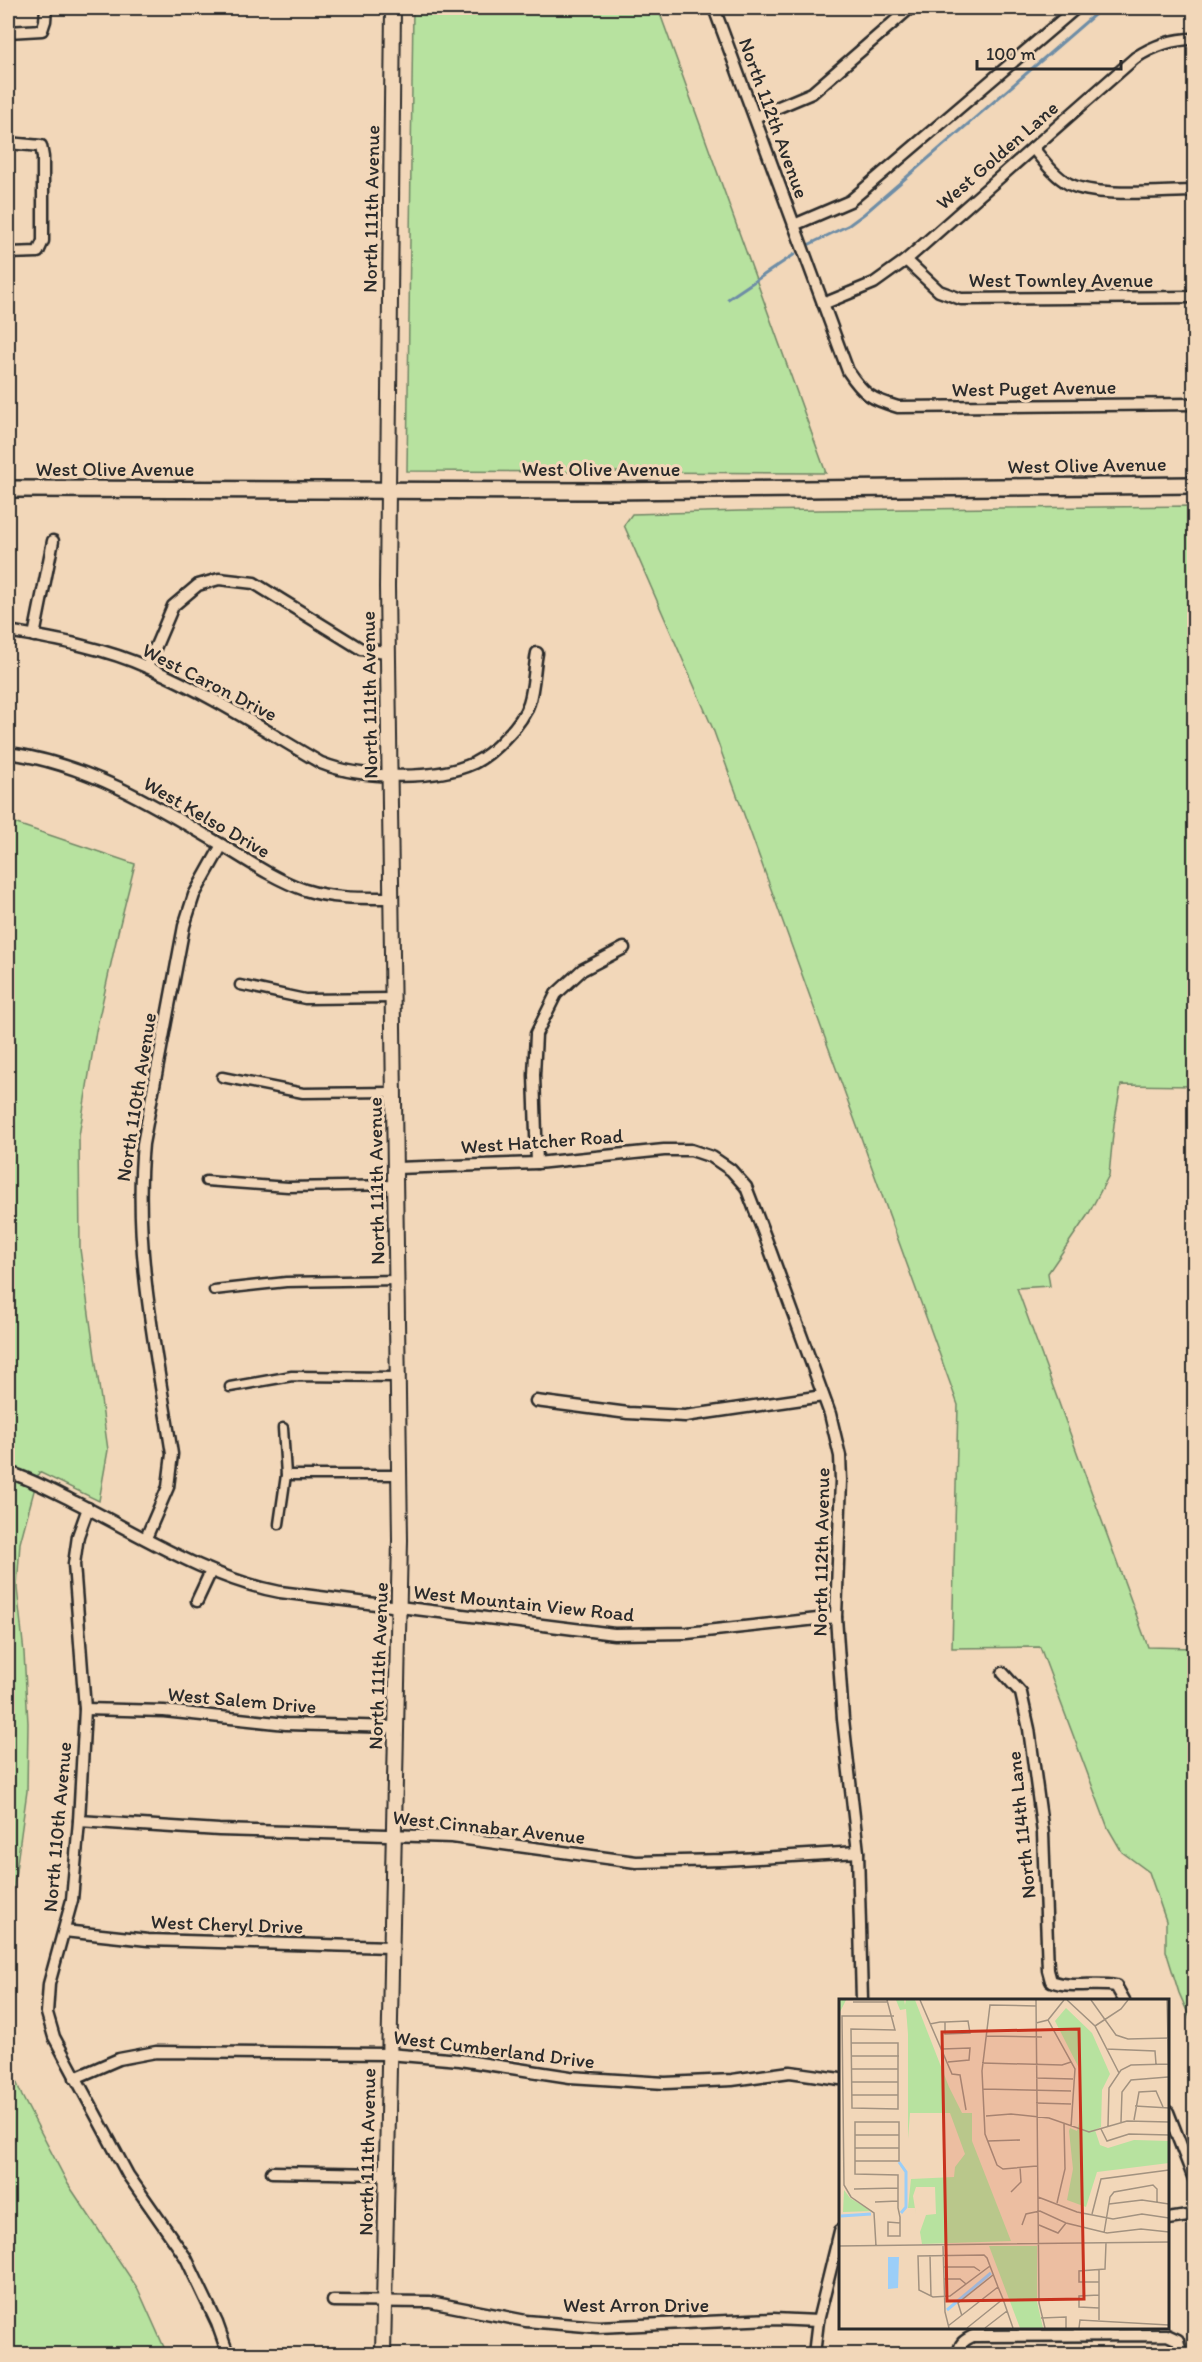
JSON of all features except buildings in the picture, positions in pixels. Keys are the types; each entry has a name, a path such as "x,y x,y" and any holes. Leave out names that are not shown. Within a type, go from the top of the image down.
{"main road":[{"name":"West Olive Avenue","path":"8,489 387,491 1194,485"}],"street":[{"path":"8,32 42,30 46,8"},
{"name":"North 111th Avenue","path":"383,2355 395,1727 400,1607 396,1168 387,652 393,8"},
{"path":"755,117 812,93 910,8"},
{"path":"794,225 850,201 1076,8"},
{"name":"North 112th Avenue","path":"718,9 823,304"},
{"name":"West Golden Lane","path":"823,304 874,283 906,260 1135,58 1153,47 1171,41 1194,39"},
{"path":"8,143 41,146 43,157 43,241 38,252 8,253"},
{"path":"1033,148 1068,184 1084,189 1107,192 1194,191"},
{"name":"West Townley Avenue","path":"906,260 939,291 961,299 1194,297"},
{"name":"West Puget Avenue","path":"823,304 848,371 860,388 875,401 898,407 1194,404"},
{"path":"34,636 53,541"},
{"path":"147,667 173,606 198,585 219,579 254,583 361,649 387,652"},
{"name":"West Caron Drive","path":"8,631 98,650 147,667 224,704 321,763 354,772 390,774 426,775 452,771 475,762 495,749 514,729 529,704 537,653"},
{"name":"West Kelso Drive","path":"8,753 50,762 117,786 274,877 306,890 350,898 391,898"},
{"name":"North 110th Avenue","path":"146,1538 168,1487 172,1454 140,1237 143,1144 184,926 194,895 222,845"},
{"path":"537,1163 534,1075 536,1034 556,994 582,970 624,948"},
{"path":"240,985 304,999 393,998"},
{"path":"222,1077 303,1093 394,1092"},
{"name":"West Hatcher Road","path":"396,1168 537,1163 664,1150 691,1150"},
{"name":"North 112th Avenue","path":"691,1150 712,1158 731,1170 746,1187 837,1437 841,1480 836,1617 843,1719 858,1852 862,1999"},
{"path":"206,1181 288,1187 396,1185"},
{"path":"214,1290 286,1282 397,1280"},
{"path":"230,1387 292,1376 398,1377"},
{"path":"536,1401 628,1413 686,1416 823,1396"},
{"path":"279,1524 286,1475 283,1428"},
{"name":"West Mountain View Road","path":"8,1472 88,1508 211,1571 248,1585 267,1589 585,1631 646,1635 687,1634 836,1617"},
{"path":"286,1475 400,1475"},
{"name":"North 110th Avenue","path":"88,1508 78,1536 74,1564 85,1708 80,1821 72,1900 49,1984 47,2013 54,2037 128,2175 186,2258 217,2323 228,2355"},
{"path":"197,1601 211,1571"},
{"name":"North 114th Lane","path":"1003,1673 1021,1693 1029,1729 1042,1833 1048,1970 1051,1981 1060,1984 1116,1986 1123,1999"},
{"name":"West Salem Drive","path":"85,1708 164,1711 286,1724 395,1727"},
{"name":"West Cinnabar Avenue","path":"80,1821 219,1830 452,1837 636,1862 724,1860 858,1852"},
{"name":"West Cheryl Drive","path":"64,1931 148,1940 390,1947"},
{"name":"West Cumberland Drive","path":"75,2078 119,2059 156,2052 388,2054 460,2060 570,2077 665,2083 732,2080 790,2072 839,2079"},
{"path":"1169,2117 1194,2179"},
{"path":"272,2172 385,2174"},
{"path":"1169,2219 1194,2215"},
{"path":"814,2355 818,2321 839,2234"},
{"name":"West Arron Drive","path":"333,2301 430,2302 526,2320 598,2327 773,2319 818,2321"},
{"path":"959,2355 959,2348 963,2340 973,2336 1082,2332 1167,2335 1178,2340 1181,2355"}],"green space":[{"path":"413,8 658,8 826,473 407,471"},
{"path":"1194,506 1194,1086 1121,1085 1109,1175 1089,1213 1048,1273 1050,1286 1017,1288 1148,1647 1194,1648 1194,2027 1179,1993 1166,1951 1166,1921 1149,1872 1122,1852 1108,1828 1040,1647 952,1648 958,1405 713,729 624,525 632,514"},
{"path":"8,821 135,864 96,1031 79,1136 80,1249 108,1450 99,1501 39,1472 20,1543 17,1588 28,1723 27,1791 8,1928"},
{"path":"8,2061 22,2096 68,2184 138,2289 167,2354 8,2354"}],"waterway":[{"path":"810,244 849,225 864,214 1102,8"},
{"path":"728,299 795,254"}]}
